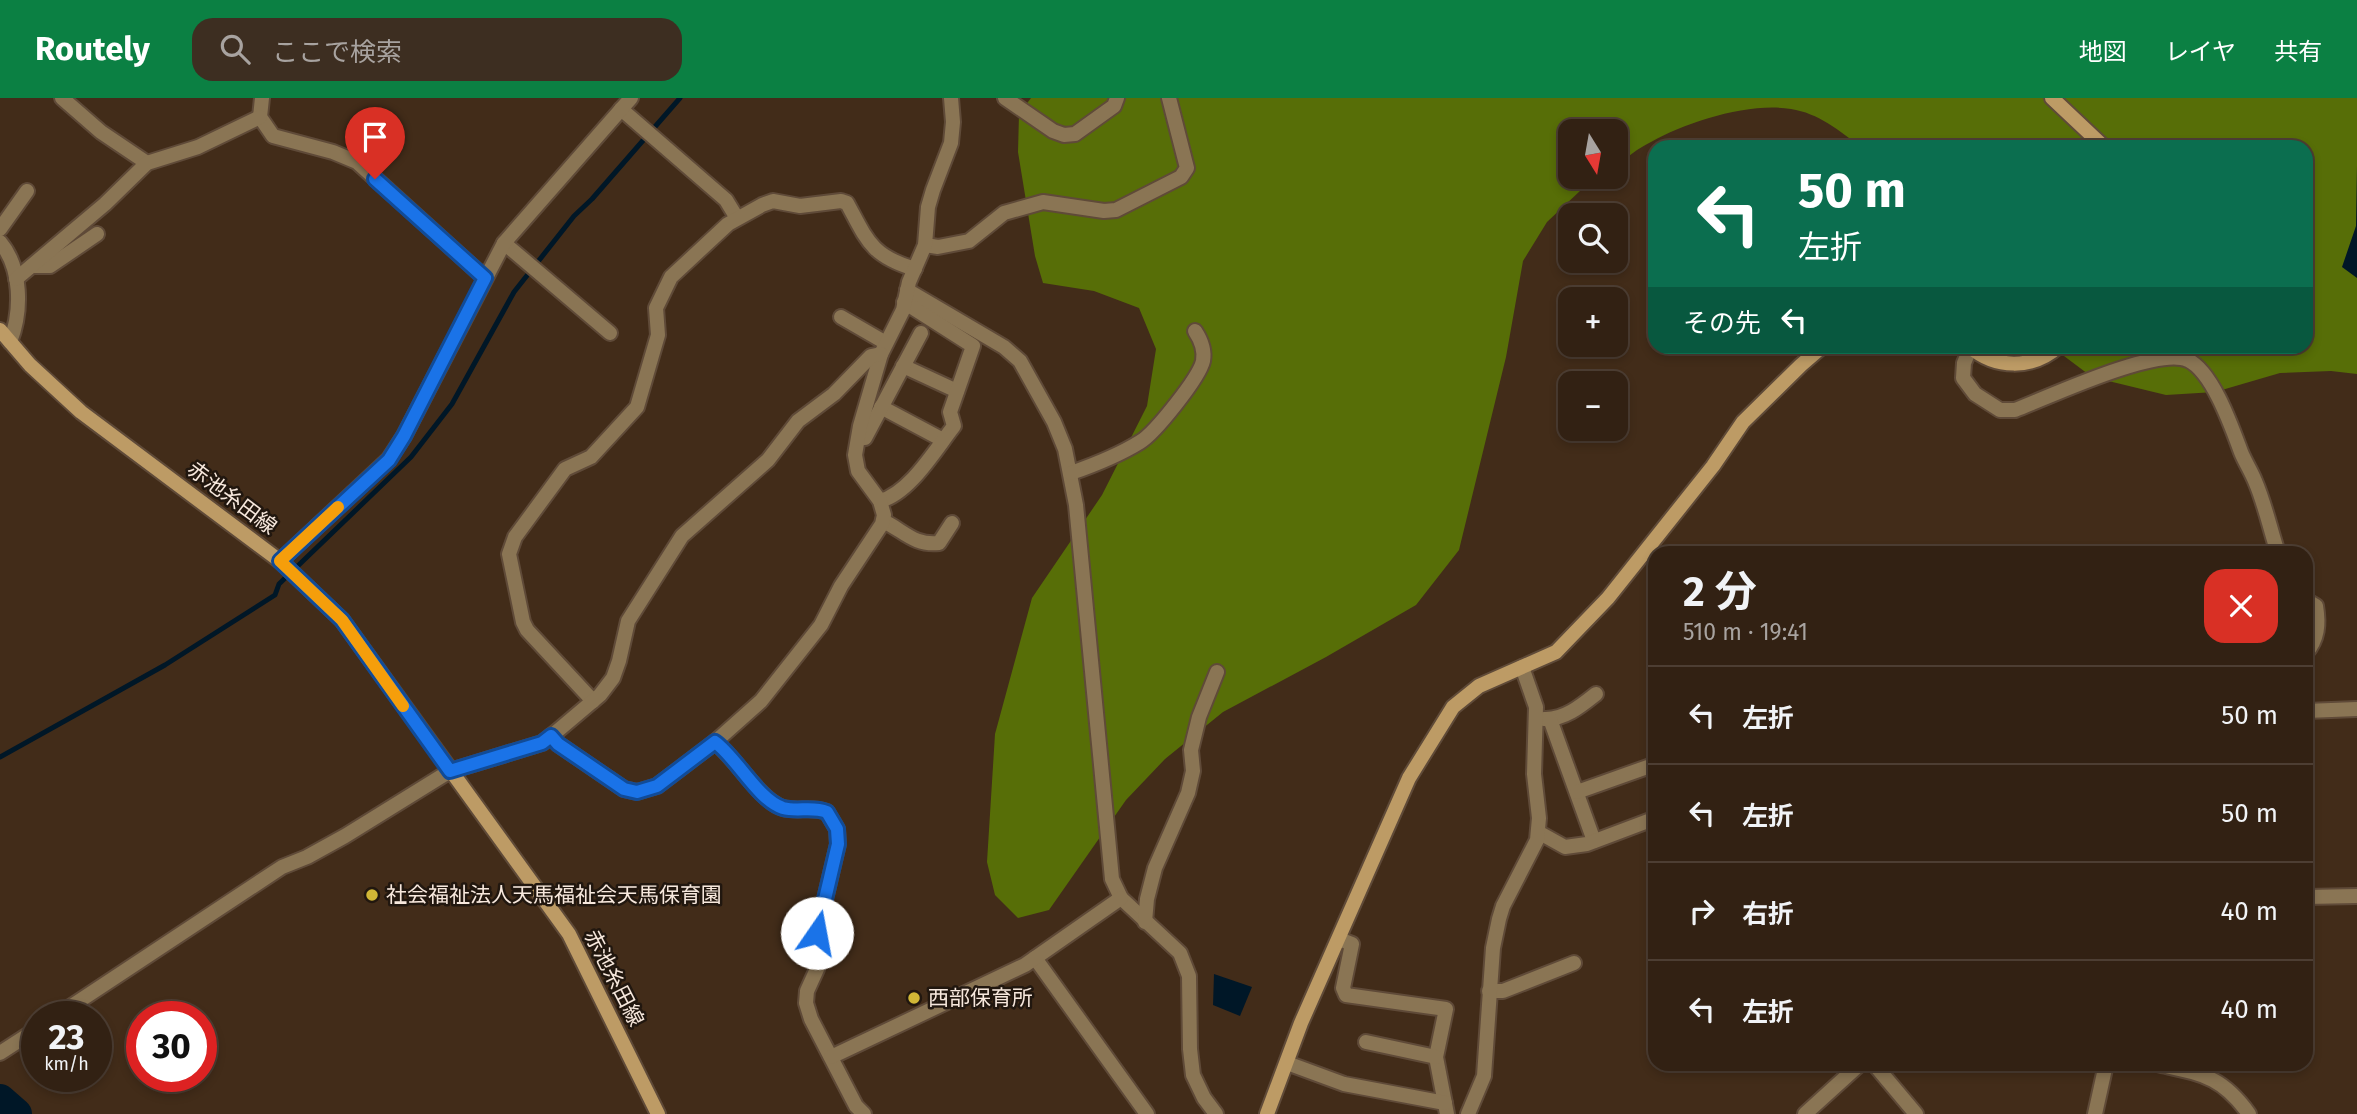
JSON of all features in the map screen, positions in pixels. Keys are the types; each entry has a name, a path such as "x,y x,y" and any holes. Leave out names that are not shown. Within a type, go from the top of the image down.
{"street":[{"path":"62,98 101,132 146,163"},
{"path":"262,98 260,117 273,136 333,152 357,162 485,278"},
{"path":"280,561 389,460 504,243 631,98"},
{"path":"551,736 558,744 624,789 637,792 657,786 715,742 761,701 821,625 841,586 883,521 880,501 858,471 855,455 884,348 925,245 930,198 951,143 951,98"},
{"path":"1005,98 1053,131 1064,135 1075,134 1114,106 1117,98"},
{"path":"925,245 938,247 969,241 1004,212 1043,202 1104,211 1116,210 1181,177 1186,168 1169,98"},
{"path":"2052,98 2097,140"},
{"path":"621,109 726,200 737,218"},
{"path":"16,278 106,204 146,163 198,147 260,117"},
{"path":"0,229 27,191"},
{"path":"593,701 527,630 509,554 515,537 565,469 591,457 637,407 658,335 656,308 671,277 727,224 774,201 800,205 841,201 847,203 872,248 901,265 915,269"},
{"path":"32,266 50,266 97,234"},
{"path":"0,242 8,251 16,278 18,306 10,342"},
{"path":"504,243 610,333"},
{"path":"880,501 891,498 902,490 954,426 950,412 973,346 906,296"},
{"path":"906,296 1004,347 1020,361 1054,422 1065,449 1071,473 1112,879 1121,898 1180,953 1189,976 1193,1075 1204,1098 1216,1114"},
{"path":"841,317 884,348"},
{"name":"赤池糸田線","path":"0,330 30,365 81,412 280,561 342,620 569,934 658,1114"},
{"path":"1071,473 1142,441 1156,427 1195,378 1203,361 1202,343 1195,331"},
{"path":"858,438 865,438 920,333"},
{"path":"79,1001 282,867 345,836 450,771 542,743 551,736 593,701 612,678 619,661 628,621 682,536 768,460 798,421 834,394 871,356 884,348"},
{"path":"1649,546 1713,466 1743,422 1814,354"},
{"path":"1968,354 1963,378 1975,394 2000,410 2015,410 2116,370 2148,361 2169,358 2188,360 2208,381 2230,423 2255,481 2276,546"},
{"path":"1980,354 1994,363 2024,364 2046,354"},
{"path":"903,366 957,391"},
{"path":"881,407 943,440"},
{"path":"883,521 914,541 933,544 939,543 952,523"},
{"path":"1268,1114 1339,939 1409,778 1453,707 1479,686 1556,652 1608,598 1648,548"},
{"path":"2313,604 2316,606 2319,619 2313,645"},
{"path":"1522,667 1536,706 1577,792 1594,841"},
{"path":"1145,922 1147,899 1155,868 1188,793 1193,771 1191,750 1199,717 1217,672"},
{"path":"1543,719 1577,709 1596,694"},
{"path":"2313,711 2357,709"},
{"path":"1468,1114 1483,1076 1493,948 1499,919 1537,840 1539,818 1534,774 1543,719"},
{"path":"715,742 726,750 768,799 782,808 797,810 815,807 827,812 837,829 838,844 817,933 817,970 807,991 806,1003 811,1019 856,1106 864,1114"},
{"path":"1577,792 1648,767"},
{"path":"1538,832 1565,847 1594,841 1648,821"},
{"path":"2313,897 2357,896"},
{"path":"831,1058 1002,977 1035,958 1121,898"},
{"path":"1287,1063 1344,1084 1446,1109 1436,1057 1446,1009 1346,995 1343,988 1352,944 1339,939"},
{"path":"1035,958 1147,1114"},
{"path":"1489,991 1503,991 1574,963"},
{"path":"0,1053 21,1039"},
{"path":"1367,1042 1436,1057"},
{"path":"1805,1114 1852,1071"},
{"path":"1880,1071 1916,1114"},
{"path":"2095,1114 2104,1071"},
{"path":"2188,1071 2219,1082 2235,1095 2249,1114"}],"green space":[{"path":"1031,98 2357,98 2357,374 2331,371 2280,373 2215,392 2166,395 2092,377 2061,354 2313,354 2313,140 1851,140 1810,114 1791,109 1756,108 1719,115 1682,127 1655,140 1648,140 1648,143 1628,157 1628,119 1558,119 1558,189 1582,189 1567,203 1558,203 1558,212 1547,222 1523,261 1506,357 1459,550 1416,605 1223,712 1165,759 1126,800 1049,910 1018,918 995,895 987,862 995,734 1032,598 1102,495 1147,406 1156,349 1139,308 1094,291 1043,283 1035,256 1018,152 1019,114"}],"water":[{"path":"2357,166 2357,278 2342,267 2356,226"},
{"path":"1214,974 1252,987 1240,1016 1213,1005"}],"waterway":[{"path":"0,757 165,665 275,595 279,584 411,457 452,404 514,292 574,216 680,98"},
{"path":"0,1100 16,1114"}],"slow traffic":[{"path":"338,507 280,561 342,620 403,706"}],"place":[{"name":"社会福祉法人天馬福祉会天馬保育園","path":"372,895"},
{"name":"西部保育所","path":"914,998"}],"route":[{"path":"375,179 485,278 389,460 280,561 342,620 450,771 542,743 551,736 558,744 624,789 637,792 657,786 715,742 726,750 768,799 782,808 797,810 815,807 827,812 837,829 838,844 817,933"}]}
